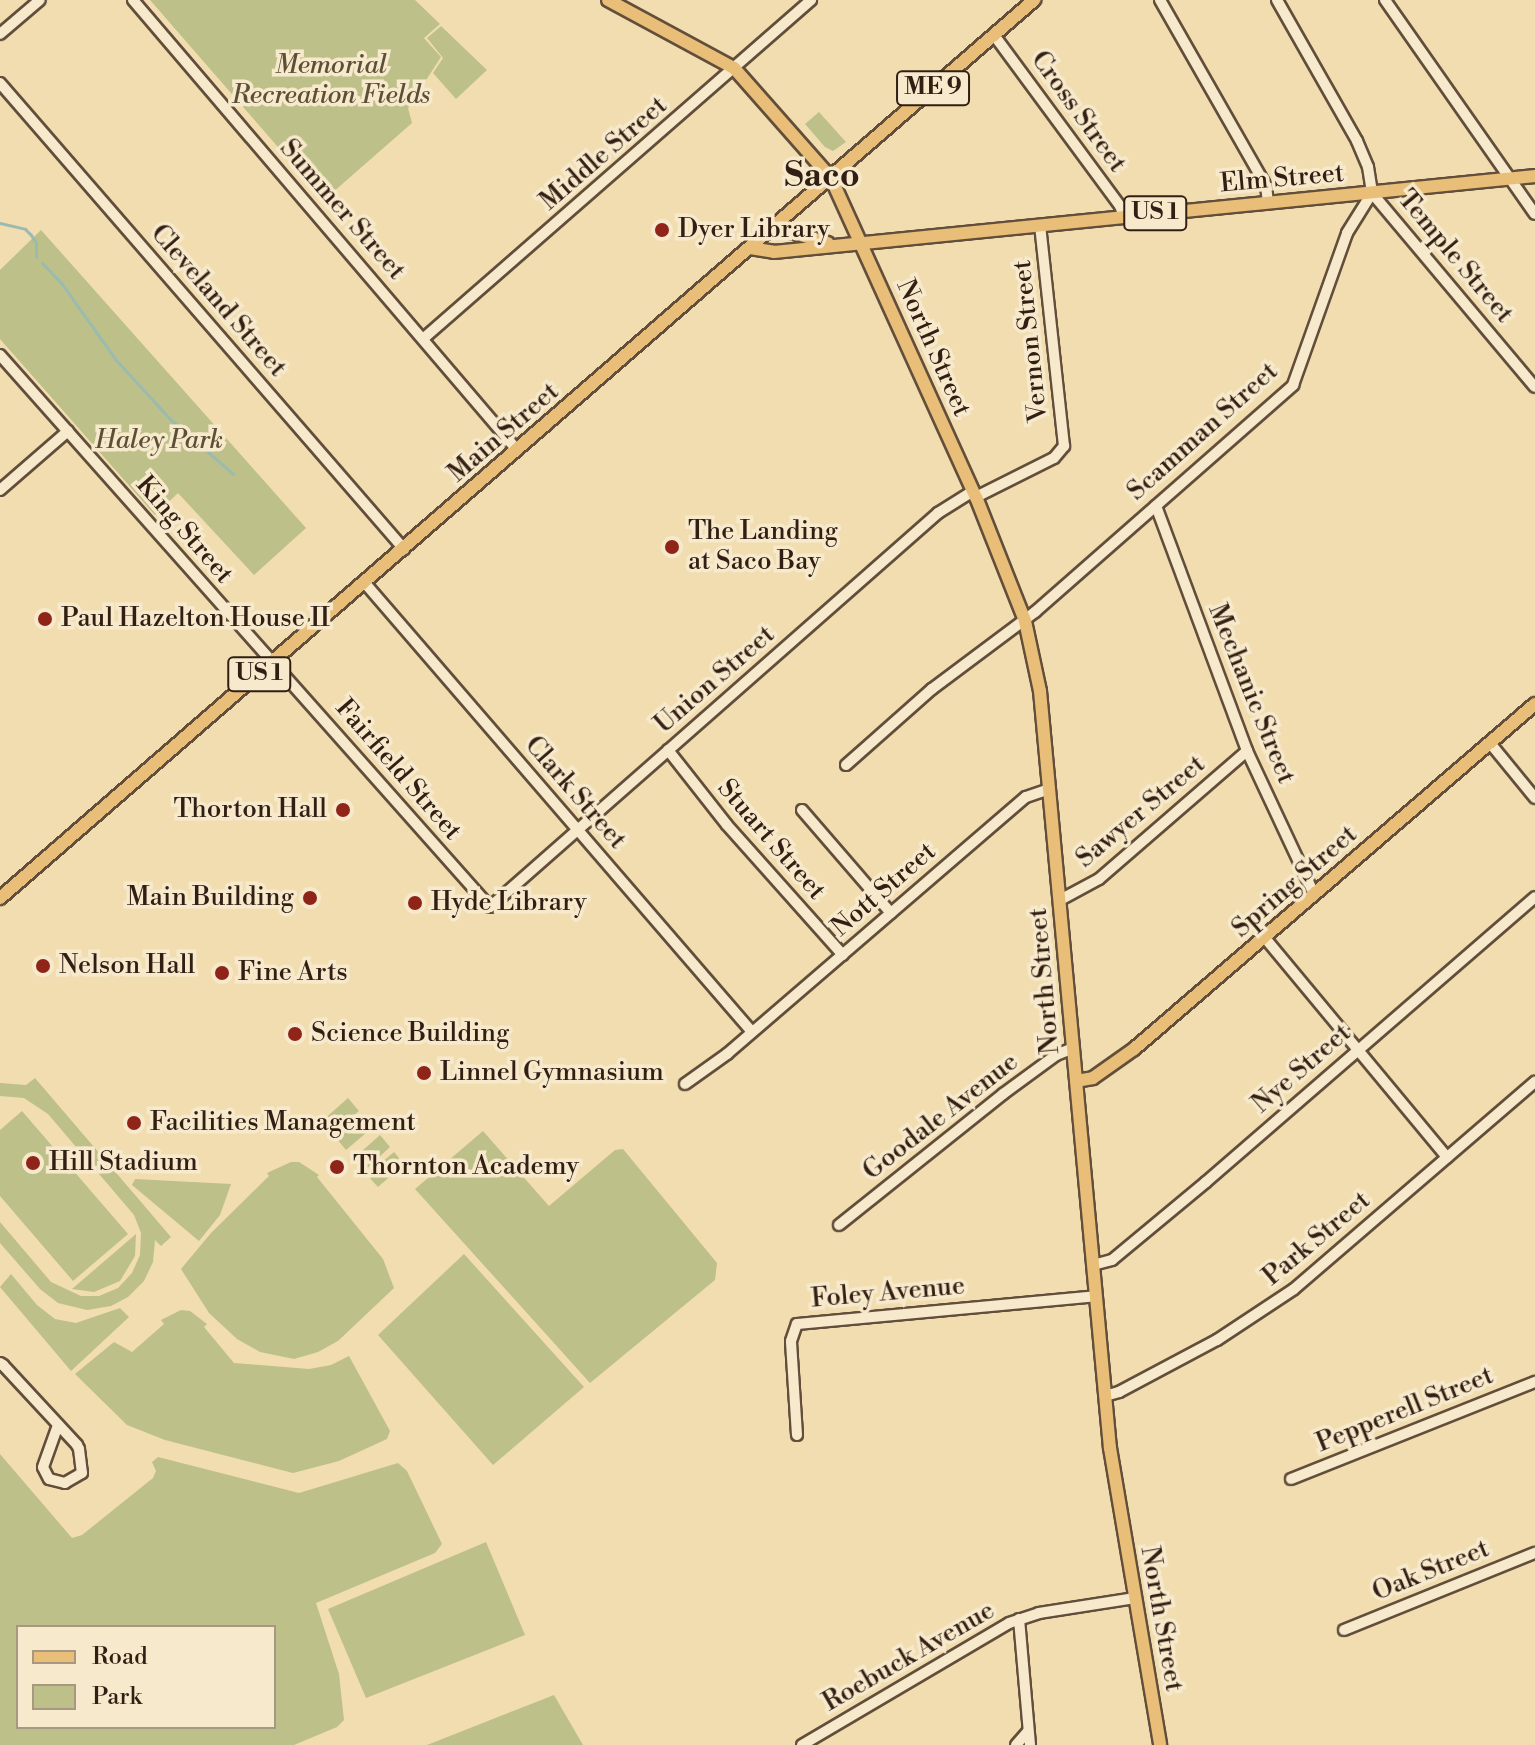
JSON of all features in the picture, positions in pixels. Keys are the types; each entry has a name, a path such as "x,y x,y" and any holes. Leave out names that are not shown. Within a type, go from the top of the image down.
{"main road":[{"path":"608,0 734,68"},
{"name":"Main Street","path":"2,892 404,549 1034,0"},
{"name":"North Street","path":"734,68 831,178 975,494 1025,621 1038,674 1105,1396 1160,1745"},
{"name":"Elm Street","path":"750,248 766,253 843,246 1535,176"},
{"name":"Elm Street","path":"774,227 843,246"},
{"name":"Spring Street","path":"1076,1081 1088,1080 1120,1060 1535,704"}],"street":[{"path":"0,34 40,0"},
{"name":"Summer Street","path":"133,0 517,450"},
{"name":"Middle Street","path":"424,338 811,0"},
{"path":"1160,0 1266,186 1268,202"},
{"path":"1277,0 1357,141 1368,167 1372,193"},
{"path":"1385,0 1535,214"},
{"name":"Cross Street","path":"994,35 1120,206 1124,216"},
{"name":"Cleveland Street","path":"0,83 404,549"},
{"name":"Temple Street","path":"1372,193 1535,387"},
{"name":"Scamman Street","path":"846,765 932,689 1025,621 1293,385 1347,233 1372,193"},
{"name":"Vernon Street","path":"975,494 1054,458 1064,446 1040,225"},
{"name":"King Street","path":"0,355 272,663"},
{"path":"0,490 68,431"},
{"name":"Union Street","path":"490,907 938,513 975,494"},
{"name":"Mechanic Street","path":"1156,506 1247,751 1314,894"},
{"name":"Clark Street","path":"364,582 752,1032"},
{"name":"Fairfield Street","path":"272,663 346,742 490,907"},
{"path":"1490,743 1535,798"},
{"name":"Stuart Street","path":"668,750 737,837 843,955"},
{"name":"Sawyer Street","path":"1060,900 1099,879 1247,751"},
{"name":"Nott Street","path":"685,1084 752,1032 1026,797 1049,789"},
{"path":"802,810 891,913"},
{"name":"Nye Street","path":"1093,1265 1112,1260 1535,897"},
{"path":"1265,938 1447,1157"},
{"name":"Goodale Avenue","path":"839,1225 1003,1094 1056,1055 1073,1048"},
{"name":"Park Street","path":"1105,1396 1119,1392 1217,1340 1276,1303 1535,1082"},
{"name":"Foley Avenue","path":"797,1435 791,1341 797,1324 1096,1296"},
{"path":"0,1363 58,1425 79,1449 84,1464 80,1476 65,1483 49,1479 43,1467 58,1425"},
{"name":"Pepperell Street","path":"1291,1479 1535,1382"},
{"name":"Oak Street","path":"1344,1630 1535,1553"},
{"name":"Roebuck Avenue","path":"802,1745 1019,1619 1135,1598"},
{"path":"1019,1619 1030,1745"},
{"path":"1016,1745 1029,1729"}],"green space":[{"name":"Memorial Recreation Fields","path":"150,0 415,0 440,24 424,38 441,57 408,108 412,123 324,200"},
{"path":"441,26 487,70 456,99 433,73 443,58 427,38"},
{"path":"819,112 846,142 833,151 825,147 805,124"},
{"name":"Haley Park","path":"41,230 306,528 254,575 178,493 155,515 0,339 0,270"},
{"path":"35,1078 171,1237 161,1246 155,1240 153,1262 144,1281 128,1297 111,1306 87,1310 58,1303 40,1289 0,1243 0,1222 51,1282 81,1296 99,1296 118,1288 132,1273 140,1255 141,1233 134,1215 48,1114 24,1098 0,1096 0,1083 26,1085"},
{"path":"348,1098 359,1111 332,1134 321,1122"},
{"name":"Hill Stadium","path":"22,1111 128,1234 73,1281 0,1196 0,1130"},
{"path":"362,1115 373,1127 346,1150 336,1138"},
{"path":"483,1131 549,1206 615,1150 623,1149 717,1263 715,1280 590,1383 415,1189"},
{"path":"380,1135 390,1147 364,1171 353,1159"},
{"path":"394,1152 404,1164 378,1187 367,1175"},
{"path":"291,1162 299,1162 319,1175 317,1177 383,1259 394,1288 338,1341 318,1352 294,1359 260,1352 237,1339 209,1313 181,1269 211,1233 269,1176 267,1173"},
{"path":"135,1179 231,1184 220,1215 199,1241 132,1185"},
{"path":"136,1234 135,1256 120,1281 94,1292 72,1289"},
{"path":"464,1254 584,1387 493,1465 378,1335"},
{"path":"11,1274 37,1305 55,1319 76,1323 120,1308 129,1317 71,1371 0,1287"},
{"path":"181,1310 190,1311 207,1324 204,1327 234,1363 309,1369 331,1365 349,1356 390,1431 387,1439 339,1461 293,1473 165,1440 127,1425 75,1374 114,1342 132,1352 164,1324 161,1320"},
{"path":"0,1454 72,1538 82,1535 153,1478 156,1471 152,1462 158,1457 299,1493 398,1463 407,1471 442,1544 435,1553 316,1603 339,1674 344,1720 337,1727 294,1745 0,1745"},
{"path":"486,1542 525,1635 366,1698 328,1609"},
{"path":"554,1695 583,1745 427,1745"}],"waterway":[{"path":"0,223 25,229 36,243 36,257"},
{"path":"42,263 62,284 116,360 170,419 233,474"}],"place":[{"name":"Dyer Library","path":"662,230"},
{"name":"The Landing at Saco Bay","path":"672,547"},
{"name":"Paul Hazelton House II","path":"45,619"},
{"name":"Thorton Hall","path":"343,810"},
{"name":"Main Building","path":"310,898"},
{"name":"Hyde Library","path":"415,903"},
{"name":"Nelson Hall","path":"43,966"},
{"name":"Fine Arts","path":"222,973"},
{"name":"Science Building","path":"295,1034"},
{"name":"Linnel Gymnasium","path":"424,1073"},
{"name":"Facilities Management","path":"134,1123"},
{"name":"Hill Stadium","path":"33,1163"},
{"name":"Thornton Academy","path":"337,1167"}],"district":[{"name":"Saco","path":"822,177"}]}
